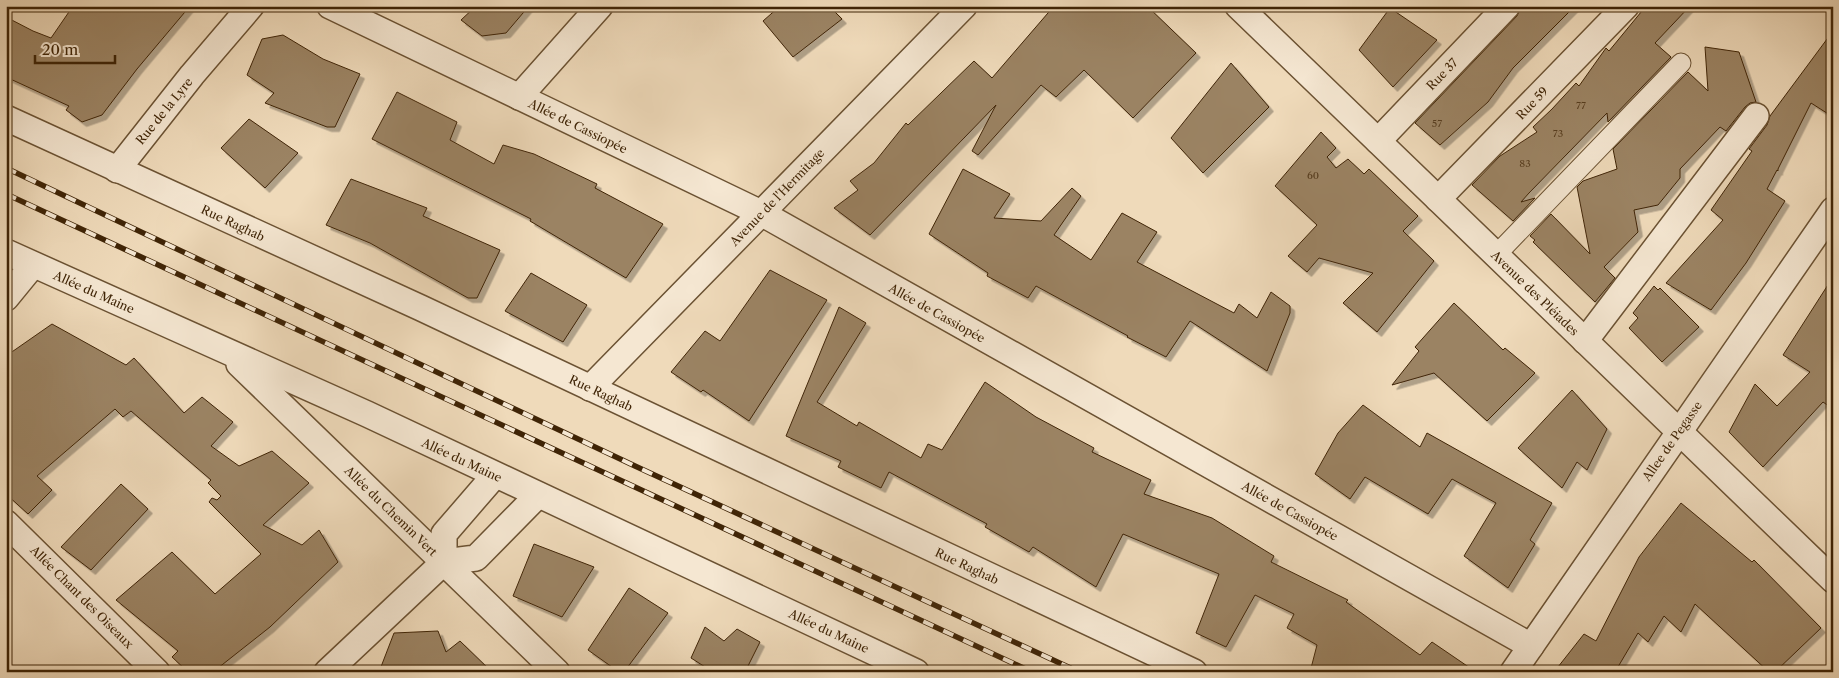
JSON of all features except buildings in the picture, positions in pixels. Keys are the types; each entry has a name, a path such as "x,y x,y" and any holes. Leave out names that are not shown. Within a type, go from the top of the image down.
{"street":[{"name":"Rue de la Lyre","path":"116,170 192,75 251,6"},
{"name":"Allée de Cassiopée","path":"330,6 761,213 1531,646"},
{"path":"519,97 600,6"},
{"name":"Avenue de l'Hermitage","path":"590,388 964,6"},
{"name":"Avenue des Pléiades","path":"1238,6 1833,580"},
{"name":"Rue 37","path":"1378,141 1507,6"},
{"name":"Rue 59","path":"1438,199 1626,6"},
{"path":"1496,255 1681,63"},
{"path":"1585,341 1756,116"},
{"name":"Rue Raghab","path":"6,118 421,308 1194,672"},
{"name":"Allee de Pegasse","path":"1513,672 1833,210"},
{"name":"Allée du Maine","path":"6,252 367,414 916,672"},
{"path":"6,298 33,265"},
{"name":"Allée du Chemin Vert","path":"226,351 557,672"},
{"path":"444,562 444,534 495,475"},
{"path":"327,672 444,562 476,558 538,495"},
{"name":"Allée Chant des Oiseaux","path":"6,522 157,672"}],"railway":[{"path":"6,168 635,466 1079,672"},
{"path":"6,194 1032,672"}]}
